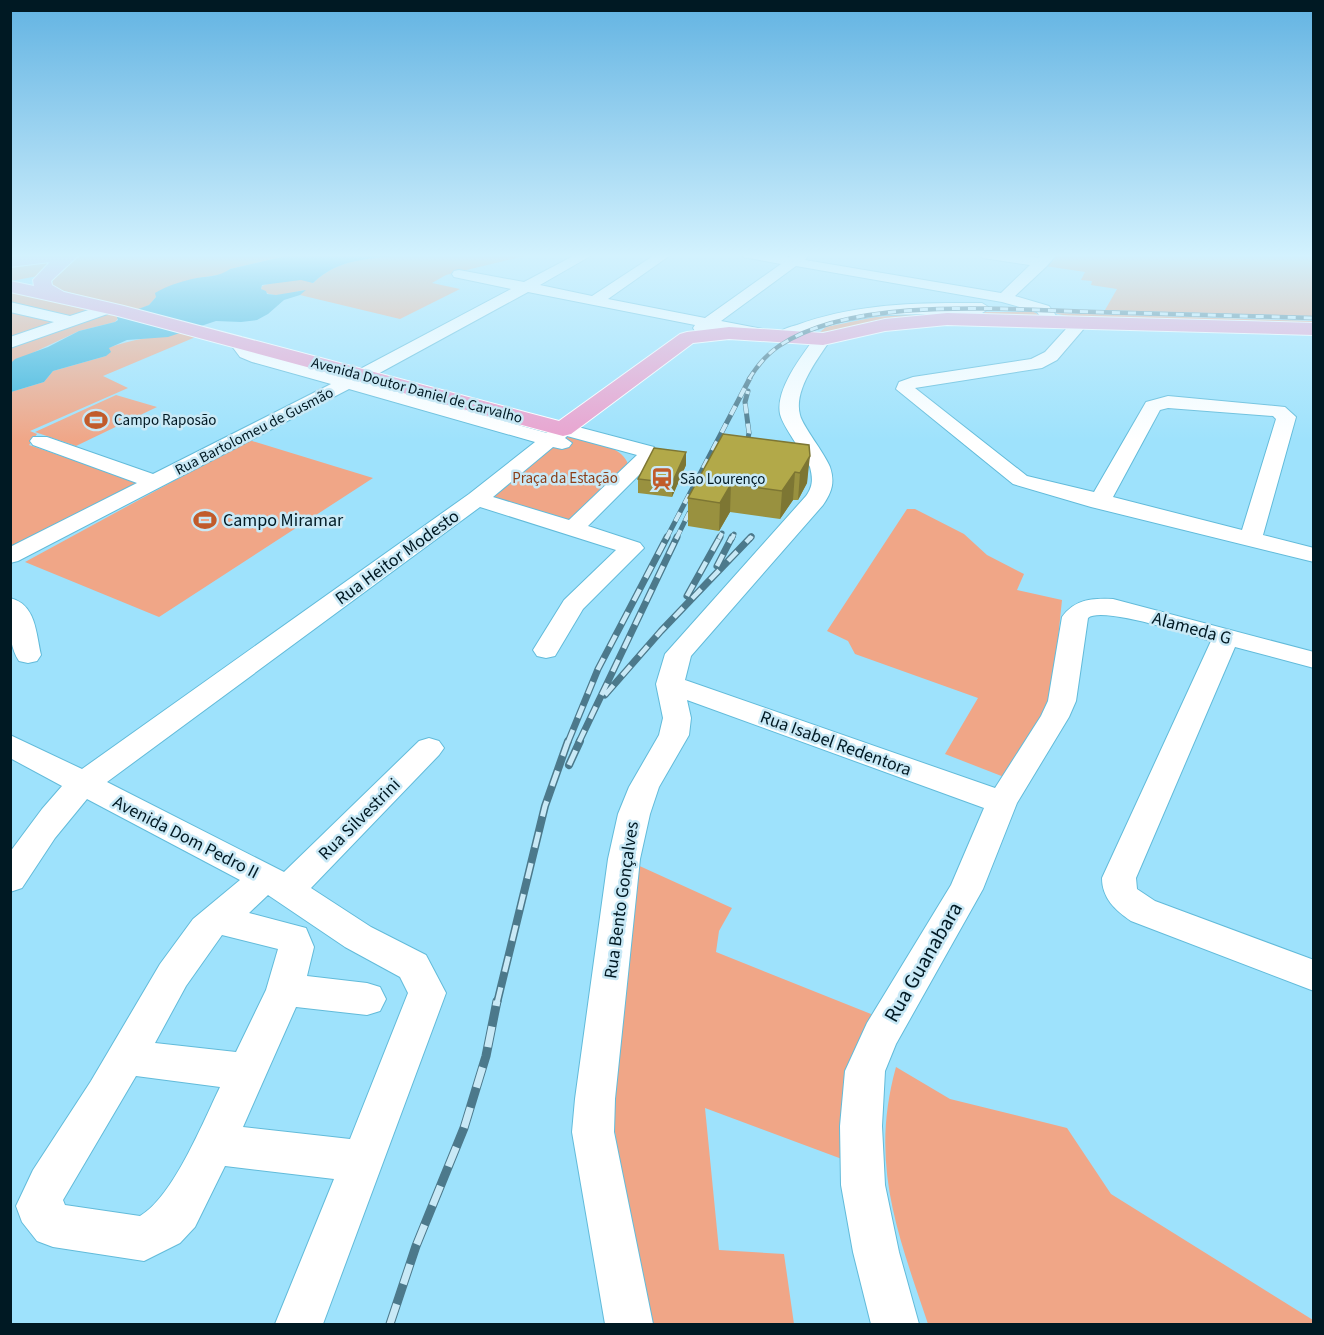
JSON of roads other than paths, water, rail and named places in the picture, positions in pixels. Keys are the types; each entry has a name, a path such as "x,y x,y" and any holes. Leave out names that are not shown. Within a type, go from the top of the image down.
{"main road":[{"name":"Avenida Doutor Daniel de Carvalho","path":"141,316 228,339 355,379 557,434"},
{"path":"687,338 729,333 823,339 885,326 923,321 1020,316"},
{"path":"1053,316 1081,322 1314,329"},
{"name":"Rua Heitor Modesto","path":"557,434 687,338"}],"street":[{"path":"52,316 69,321"},
{"path":"10,343 86,316"},
{"name":"Rua Bartolomeu de Gusmão","path":"40,441 154,482 473,316"},
{"path":"673,316 762,334"},
{"name":"Rua Heitor Modesto","path":"687,338 717,316"},
{"path":"785,335 817,323 850,316"},
{"path":"1081,322 1044,361 913,382 905,386 905,389 953,424 1020,480 1314,555"},
{"name":"Rua Bento Gonçalves","path":"629,1324 593,1132 624,859 634,814 644,787 674,735 677,718 670,684 678,654 815,500 823,484 823,474 790,415 789,406 795,385 823,339"},
{"path":"1099,502 1153,406 1168,402 1278,411 1287,417 1250,540"},
{"path":"557,434 641,462 573,528"},
{"name":"Rua Heitor Modesto","path":"10,879 48,822 63,803 83,784 477,499 557,434"},
{"path":"10,556 154,482"},
{"path":"477,499 632,548 573,605 546,650"},
{"path":"10,605 18,611 28,655"},
{"name":"Alameda G","path":"1075,617 1079,610 1090,606 1113,607 1314,660"},
{"name":"Rua Guanabara","path":"896,1324 876,1252 863,1185 861,1126 865,1071 881,1035 966,889 1002,802 1055,717 1062,700 1075,617"},
{"path":"1226,637 1119,878 1119,887 1129,903 1143,911 1314,976"},
{"name":"Rua Isabel Redentora","path":"670,684 1002,802"},
{"name":"Avenida Dom Pedro II","path":"10,745 276,884 358,937 413,966 427,993 299,1324"},
{"name":"Rua Silvestrini","path":"214,1144 178,1211 164,1227 144,1239 53,1225 38,1206 48,1185 126,1057 172,975 205,929 276,884 429,748"},
{"path":"217,920 293,938 296,947 285,990 214,1144 362,1161"},
{"path":"285,990 367,999"},
{"path":"126,1057 248,1072"}],"water":[{"path":"264,316 257,320 241,322 216,321 168,337 127,340 109,348 111,352 106,356 53,371 44,382 11,392 11,363 15,359 48,347 79,331 115,322 118,320 117,317"}],"railway":[{"path":"749,379 762,361 779,346 811,330 864,316"},
{"path":"1257,316 1314,318"},
{"path":"666,539 750,378"},
{"path":"745,453 749,433 745,402 748,391"},
{"path":"677,537 689,513"},
{"path":"720,537 722,533"},
{"path":"732,539 734,534"},
{"path":"568,742 598,669 667,537"},
{"path":"579,742 677,537"},
{"path":"687,596 720,537"},
{"path":"717,566 732,537"},
{"path":"605,695 661,631 751,537"},
{"path":"497,1003 545,806 568,741"},
{"path":"569,765 580,741"},
{"path":"390,1324 416,1246 464,1128 486,1056 497,1001"}],"place":[{"name":"Campo Raposão","path":"96,420"},
{"name":"São Lourenço","path":"662,479"},
{"name":"Campo Miramar","path":"205,520"}],"park label":[{"name":"Praça da Estação","path":"565,478"}]}
